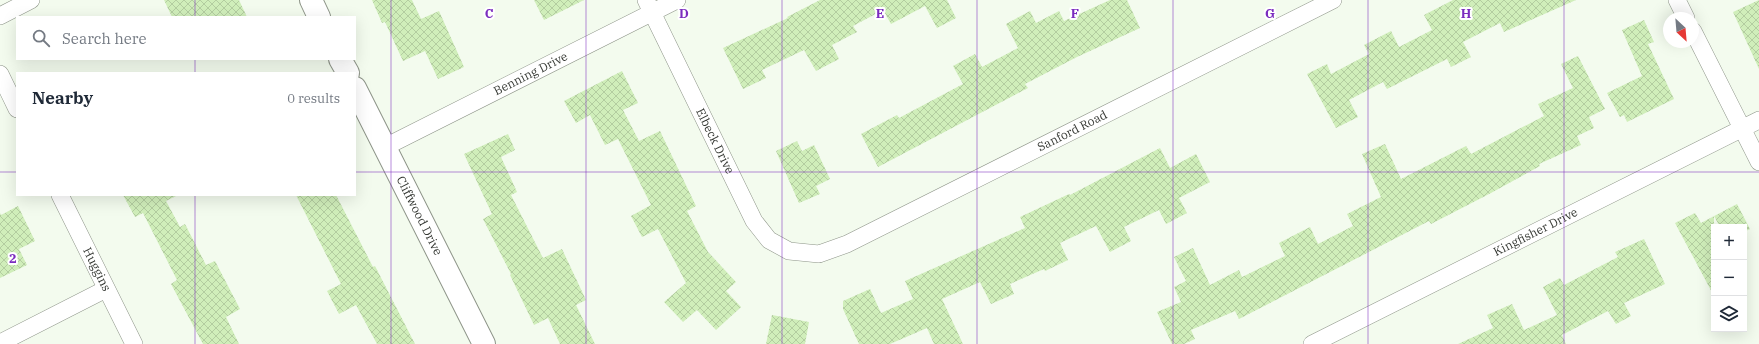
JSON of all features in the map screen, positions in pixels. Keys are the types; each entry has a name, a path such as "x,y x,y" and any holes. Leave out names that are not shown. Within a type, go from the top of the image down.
{"street":[{"path":"0,16 31,0"},
{"path":"311,0 319,16"},
{"name":"Benning Drive","path":"385,147 649,6 677,0"},
{"name":"Sanford Road","path":"809,253 819,254 847,244 1333,0"},
{"path":"1677,0 1683,12"},
{"name":"Elbeck Drive","path":"649,6 754,221 769,240 789,251 809,253"},
{"path":"1699,43 1759,162"},
{"path":"341,60 347,72"},
{"path":"0,74 16,107"},
{"name":"Cliffwood Drive","path":"356,90 484,344"},
{"name":"Kingfisher Drive","path":"1312,344 1759,120"},
{"name":"Huggins","path":"60,196 134,344"},
{"path":"0,343 106,289"}],"building":[{"path":"164,0 239,0 247,16 172,16"},
{"path":"372,0 412,0 421,19 439,11 464,67 438,79 425,51 403,61 385,22 382,23"},
{"path":"534,0 584,0 544,20"},
{"path":"820,0 947,0 956,18 937,28 925,6 891,24 883,10 853,26 857,32 832,45 839,59 816,71 804,50 762,70 766,78 743,89 723,48 788,18 787,17"},
{"path":"1110,0 1127,0 1140,28 1077,57 1025,84 1028,88 878,167 861,134 897,115 899,118 963,84 953,66 975,54 982,67 1018,48 1006,24 1030,11 1036,23 1059,11 1064,21"},
{"path":"1453,0 1576,0 1504,32 1500,23 1463,42 1471,57 1451,67 1447,59 1387,89 1383,82 1349,100 1358,117 1336,128 1307,74 1327,64 1331,74 1369,54 1364,45 1391,31 1399,47 1432,30 1424,15"},
{"path":"1759,0 1759,69 1733,12"},
{"path":"1644,20 1654,42 1648,44 1674,99 1627,122 1624,115 1620,117 1607,93 1642,76 1622,30"},
{"path":"1578,56 1605,109 1589,117 1594,128 1577,136 1581,145 1539,164 1540,166 1431,224 1429,221 1239,319 1235,311 1191,330 1195,339 1184,344 1172,344 1157,312 1181,302 1174,287 1186,281 1174,257 1193,248 1210,285 1239,270 1242,277 1285,256 1279,243 1310,227 1318,244 1353,226 1347,214 1381,197 1362,154 1385,144 1401,179 1466,146 1471,154 1544,116 1538,104 1573,88 1561,64"},
{"path":"622,71 638,103 623,110 639,141 660,131 696,206 687,211 708,252 736,282 726,291 741,307 716,330 697,310 683,322 664,302 686,283 658,229 642,237 631,216 651,205 618,139 605,145 590,115 576,123 564,101"},
{"path":"508,134 515,150 501,157 517,192 511,195 543,258 562,249 586,300 576,305 595,344 560,344 548,318 534,325 510,275 511,274 483,219 492,214 464,154"},
{"path":"797,141 802,151 814,145 830,179 816,186 820,194 799,203 776,151"},
{"path":"1160,148 1170,168 1196,154 1210,182 1179,198 1187,213 1166,224 1159,210 1124,227 1131,241 1110,252 1096,226 1060,243 1068,260 1045,271 1044,269 1010,284 1014,294 991,304 980,282 942,299 963,344 934,344 927,328 890,344 859,344 843,309 843,301 870,289 881,313 913,299 905,281 1025,228 1020,217 1069,194 1070,195"},
{"path":"124,196 176,196 166,201 180,227 185,224 206,265 215,261 240,309 226,317 239,344 203,344 171,284 177,280 143,213 135,217"},
{"path":"297,196 337,196 373,267 375,266 415,344 377,344 356,305 339,314 327,291 341,284"},
{"path":"1737,204 1750,229 1747,230 1747,224 1718,224 1714,216"},
{"path":"18,206 35,241 19,249 27,265 0,278 0,213 1,215"},
{"path":"1695,213 1701,223 1714,216 1714,224 1711,224 1711,290 1675,223"},
{"path":"1644,239 1665,284 1624,303 1631,316 1616,324 1608,311 1562,335 1566,344 1458,344 1493,328 1487,315 1512,304 1524,330 1557,315 1543,287 1560,278 1564,285 1618,257 1615,252"},
{"path":"772,315 809,322 805,344 766,344"}]}
